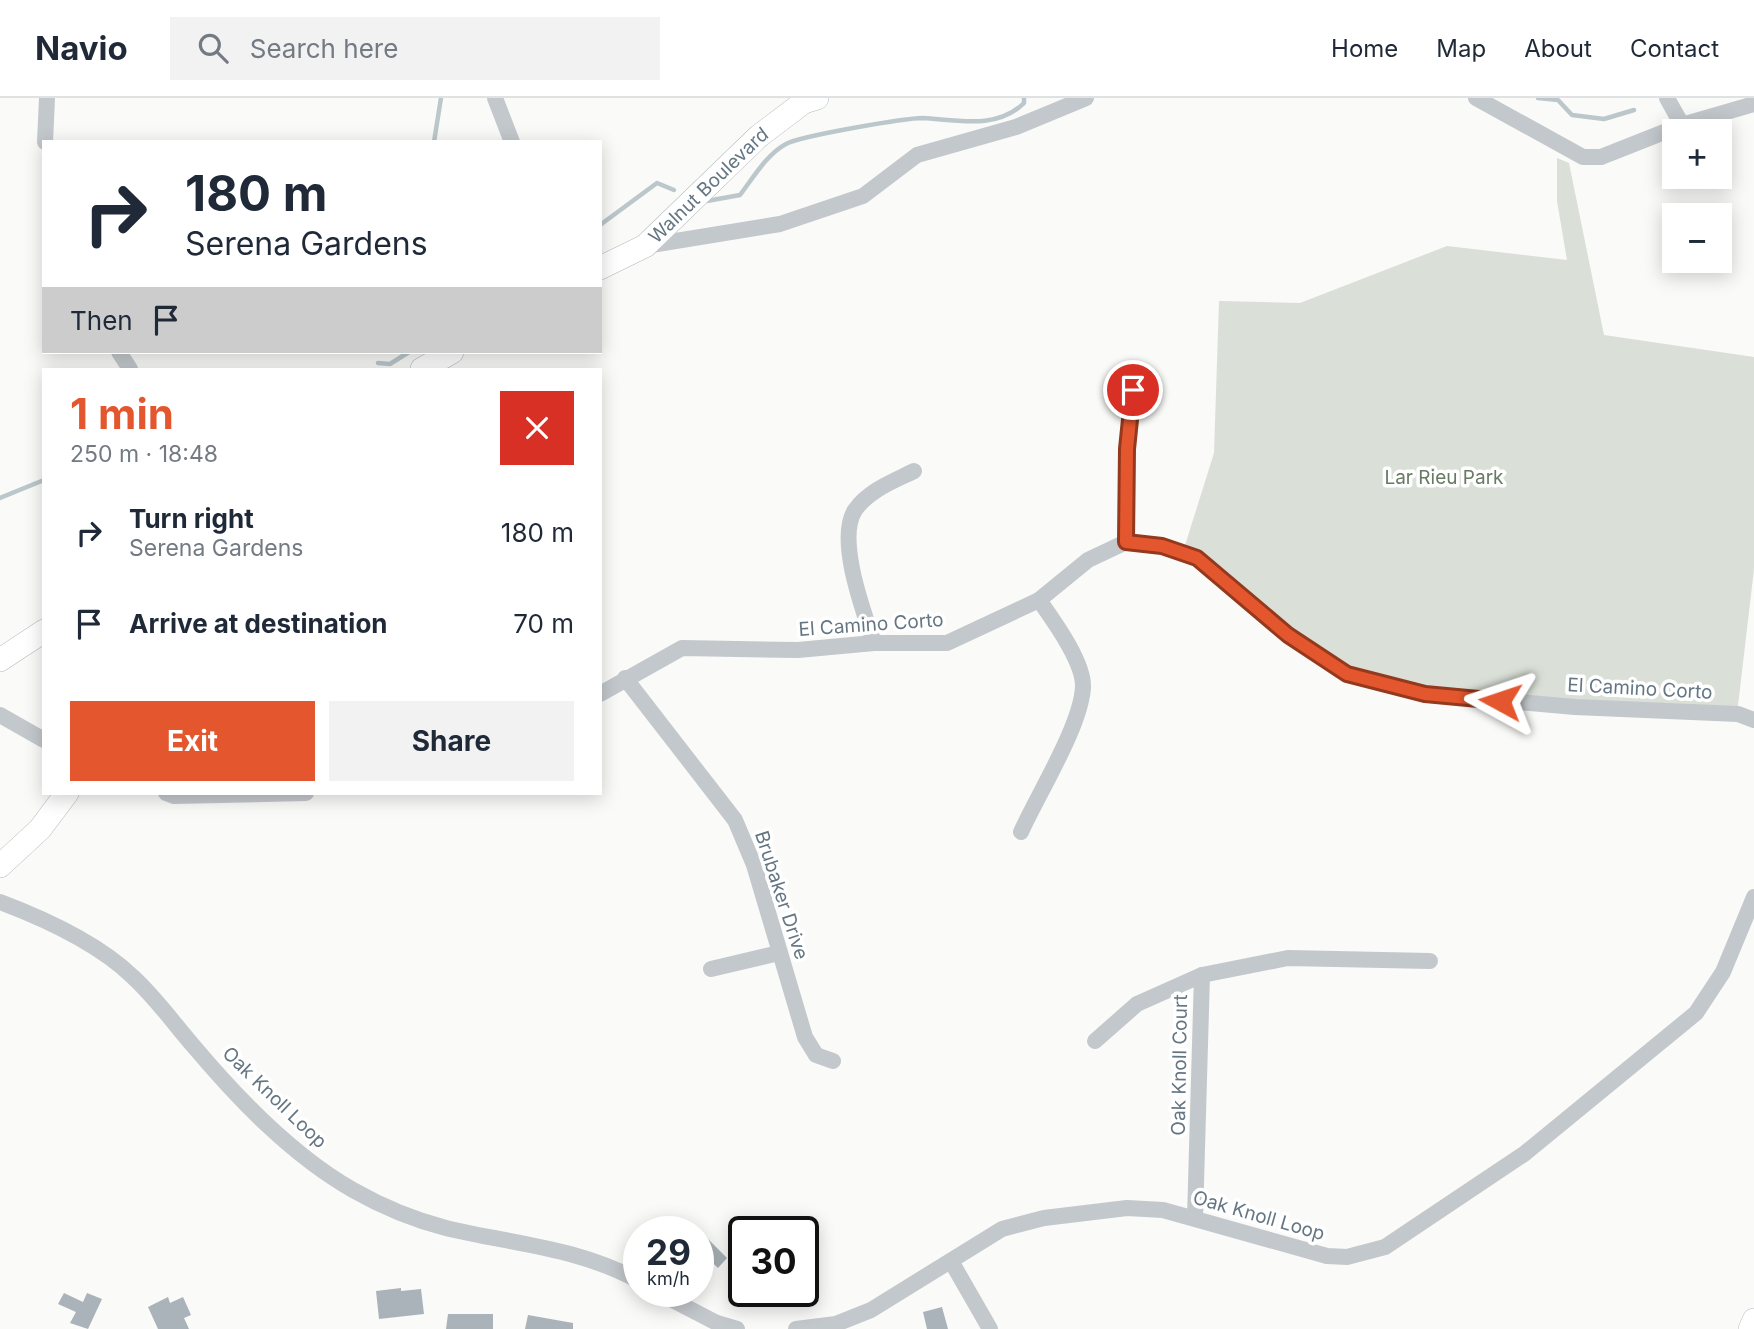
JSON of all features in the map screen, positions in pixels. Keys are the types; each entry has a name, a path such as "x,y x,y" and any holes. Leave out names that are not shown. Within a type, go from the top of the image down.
{"street":[{"path":"45,140 47,98"},
{"path":"495,98 511,140"},
{"name":"Walnut Boulevard","path":"602,267 645,246 759,136 804,103 817,98"},
{"path":"645,246 789,221 863,196 917,155 1016,127 1086,98"},
{"path":"1476,98 1583,157 1601,157 1662,133"},
{"path":"1667,98 1679,119"},
{"path":"1703,119 1754,104"},
{"path":"424,368 448,354"},
{"path":"1126,542 1127,449 1133,390"},
{"path":"874,643 856,586 848,546 854,511 881,486 914,471"},
{"name":"El Camino Corto","path":"602,693 682,649 798,650 874,643 947,643 1039,600 1088,560 1126,542 1162,546 1197,558 1288,635 1347,674 1425,694 1575,707 1738,714 1754,720"},
{"path":"1021,831 1072,727 1083,685 1067,640 1039,600"},
{"path":"0,660 42,632"},
{"name":"Brubaker Drive","path":"625,678 735,820 754,865 805,1037 816,1055 833,1061"},
{"path":"0,715 42,739"},
{"path":"0,866 40,829 66,795"},
{"path":"171,795 218,795"},
{"name":"Oak Knoll Loop","path":"796,1329 836,1324 871,1310 1002,1229 1044,1218 1127,1208 1163,1210 1327,1256 1347,1257 1385,1247 1524,1154 1696,1013 1723,972 1754,897"},
{"name":"Oak Knoll Loop","path":"0,902 34,916 114,961 134,978 212,1068 274,1130 318,1167 353,1190 445,1227 540,1245 585,1259 623,1275"},
{"path":"711,969 779,953"},
{"name":"Oak Knoll Court","path":"1195,1218 1202,975 1288,958 1430,961"},
{"path":"1095,1041 1137,1004 1202,975"},
{"path":"951,1261 990,1329"},
{"path":"686,1307 717,1323 737,1329"},
{"path":"1750,1329 1754,1320"}],"green space":[{"name":"Lar Rieu Park","path":"1557,158 1569,163 1604,335 1754,357 1754,569 1737,714 1425,694 1347,674 1182,555 1214,453 1219,301 1300,303 1447,246 1567,260 1557,201"}],"building":[{"path":"714,1245 727,1258 718,1268 714,1264"},
{"path":"401,1288 401,1291 421,1289 424,1314 379,1319 376,1291"},
{"path":"64,1293 83,1302 87,1293 102,1299 88,1329 70,1323 76,1312 58,1304"},
{"path":"168,1297 170,1303 183,1297 191,1315 184,1318 189,1329 158,1329 148,1307"},
{"path":"942,1307 948,1329 927,1329 923,1312"},
{"path":"448,1314 493,1314 493,1329 446,1329"},
{"path":"528,1315 573,1323 573,1329 525,1329"}],"waterway":[{"path":"434,140 441,98"},
{"path":"707,201 740,195 779,148 795,141 853,128 913,119 989,120 1013,111 1024,103 1024,98"},
{"path":"1538,98 1558,100 1572,115 1604,119 1634,110"},
{"path":"602,224 657,183 674,190"},
{"path":"378,363 390,364 406,354"},
{"path":"0,498 42,481"}],"route":[{"path":"1133,390 1127,449 1126,542 1162,546 1197,558 1288,635 1347,674 1425,694 1500,701"}]}
